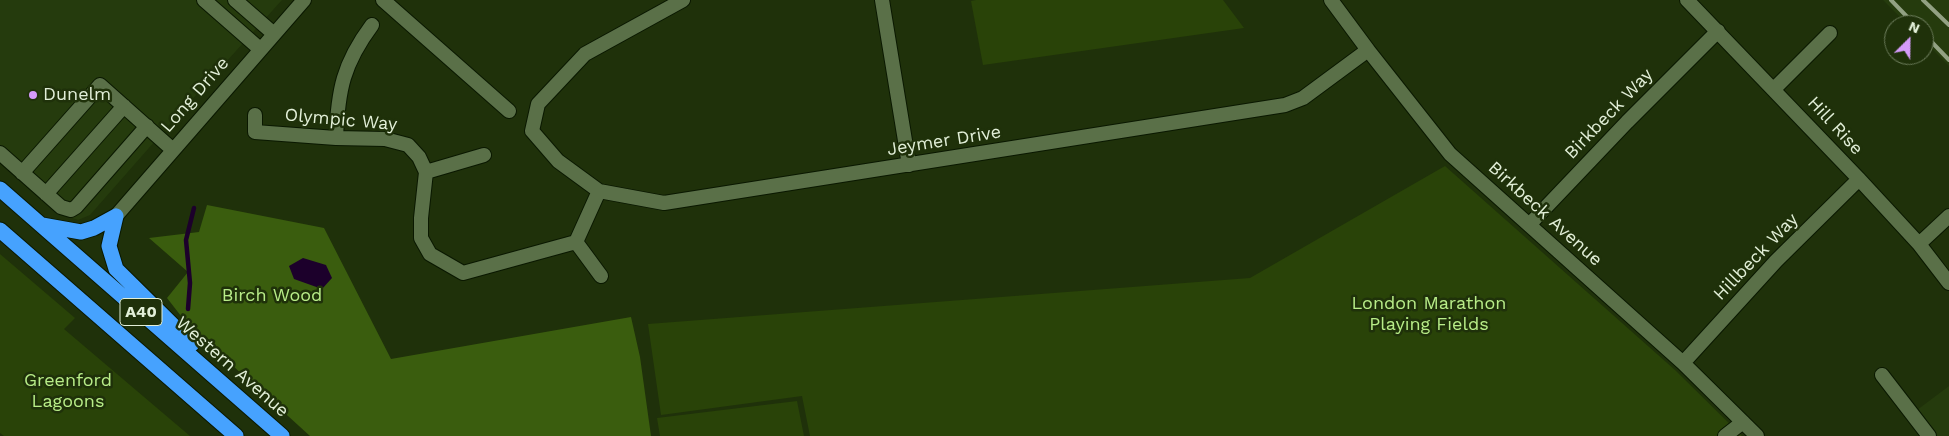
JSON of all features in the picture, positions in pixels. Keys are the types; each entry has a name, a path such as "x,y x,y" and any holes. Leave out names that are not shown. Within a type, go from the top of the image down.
{"highway":[{"name":"Western Avenue","path":"0,189 283,436"},
{"path":"41,225 81,232 94,228 116,216"},
{"path":"116,216 109,246 116,269 283,436"},
{"name":"A40","path":"0,230 236,436"}],"street":[{"path":"204,0 260,49"},
{"path":"235,0 274,34"},
{"name":"Long Drive","path":"116,216 304,0"},
{"path":"383,0 509,111"},
{"name":"Jeymer Drive","path":"683,0 585,54 538,104 532,131 558,161 599,190 664,203 1285,105 1303,98 1368,50"},
{"path":"882,0 909,165"},
{"name":"Birkbeck Avenue","path":"1331,0 1450,154 1683,363 1757,436"},
{"name":"Hill Rise","path":"1687,0 1774,88 1859,179 1919,244 1949,283"},
{"path":"336,138 337,102 344,74 359,43 372,25"},
{"name":"Birkbeck Way","path":"1529,225 1627,122 1718,31"},
{"path":"1774,88 1830,33"},
{"path":"22,173 100,84 173,150"},
{"path":"46,194 124,106"},
{"name":"Olympic Way","path":"255,115 255,132 336,138 385,139 408,145 419,157 426,172"},
{"path":"0,153 46,194 66,210 71,210 76,207 147,126"},
{"path":"484,155 426,172 421,218 421,238 430,254 463,273 576,242"},
{"name":"Hillbeck Way","path":"1683,363 1776,261 1859,179"},
{"path":"576,242 599,190"},
{"path":"1919,244 1949,216"},
{"path":"576,242 601,276"},
{"path":"1882,375 1929,436"},
{"path":"1725,436 1743,422"}],"shaded area":[{"path":"0,0 282,0 90,215 78,220 56,212 0,163"},
{"path":"1883,0 1949,0 1949,66 1934,51 1934,15 1898,15"},
{"path":"303,258 326,265 332,278 322,289 294,279 289,266"},
{"path":"1949,386 1949,436 1935,436 1917,410"}],"green space":[{"path":"1223,0 1244,28 983,65 971,1"},
{"name":"London Marathon Playing Fields","path":"1445,166 1675,370 1742,436 810,436 802,396 661,415 648,324 1250,278"},
{"name":"Birch Wood","path":"207,205 324,228 391,359 631,317 640,357 651,436 310,436 188,325 167,298 188,272 149,238 199,232"},
{"name":"Greenford Lagoons","path":"0,254 75,318 64,329 190,436 4,436 0,433"},
{"path":"797,401 804,436 660,436 657,418"}],"waterway":[{"path":"188,309 190,283 186,240 194,208"}],"railway":[{"path":"1891,0 1905,15"},
{"path":"1923,0 1949,25"},
{"path":"1934,44 1949,60"}],"place":[{"name":"Dunelm","path":"33,95"}]}
